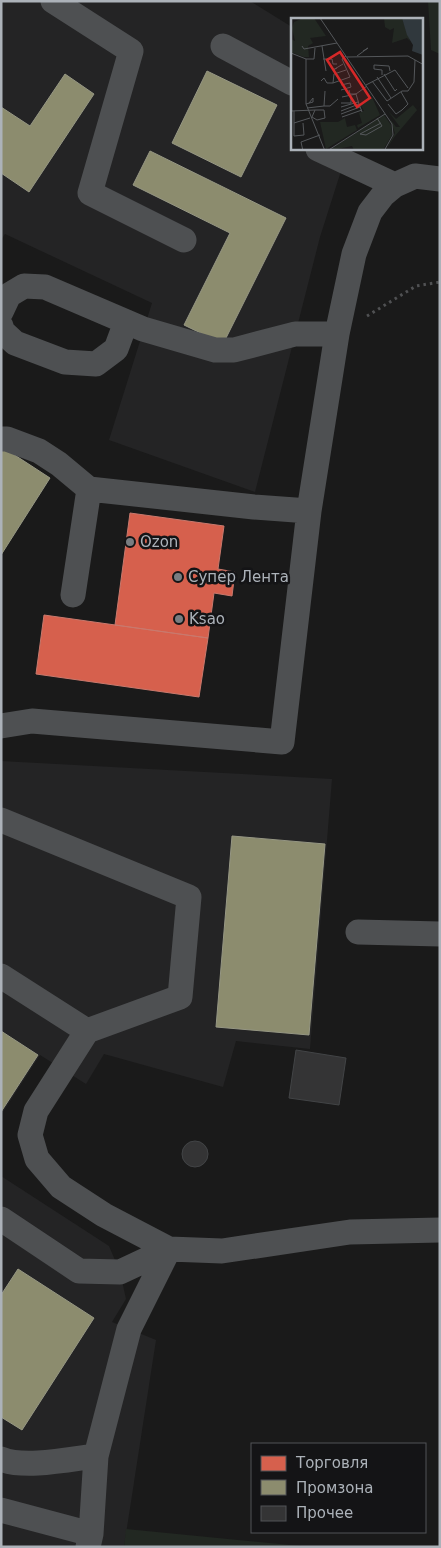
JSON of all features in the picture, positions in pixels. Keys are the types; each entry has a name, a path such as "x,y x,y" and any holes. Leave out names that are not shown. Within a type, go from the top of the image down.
{"lane":[{"path":"53,1 131,51 90,193 184,240"},
{"path":"223,46 291,82"},
{"path":"320,150 395,184"},
{"path":"1,726 32,722 282,742 309,510 337,334 354,254 370,212 383,195 395,184 415,176 440,179"},
{"path":"1,312 9,295 24,286 45,287 143,329 216,350 234,350 295,334 337,334"},
{"path":"1,326 1,330 15,343 65,362 96,364 116,348 126,322"},
{"path":"1,440 7,439 39,451 59,464 89,489 254,507 309,510"},
{"path":"73,595 89,489"},
{"path":"1,820 189,896 180,997 87,1031 36,1111 30,1135 37,1159 61,1187 104,1215 169,1249 222,1251 350,1232 440,1230"},
{"path":"358,932 440,934"},
{"path":"1,976 87,1031"},
{"path":"2,1223 79,1271 120,1272 169,1249"},
{"path":"1,1510 89,1540 96,1456 130,1329 169,1249"},
{"path":"1,1459 26,1463 96,1456"}],"path":[{"path":"337,334 416,286 440,282"}],"shaded area":[{"path":"1,1 250,1 291,26 291,150 348,150 320,237 255,492 109,440 152,303 5,234 1,240"},
{"path":"428,1 440,1 440,54 431,50"},
{"path":"1,761 332,779 310,1049 236,1041 223,1087 104,1054 86,1084 40,1055 1,1115"},
{"path":"1,1176 109,1246 120,1272 126,1299 112,1322 156,1340 124,1547 1,1547"},
{"path":"126,1529 311,1547 124,1547"}],"building: Торговля":[{"name":"Супер Лента","path":"130,513 224,526 218,569 235,572 232,596 214,593 208,638 115,625"},
{"path":"44,615 208,638 199,697 36,674"}],"building: Промзона":[{"path":"207,71 277,105 241,177 172,143"},
{"path":"65,74 94,94 29,192 1,173 1,107 30,126"},
{"path":"150,151 286,218 223,344 184,325 230,233 133,185"},
{"path":"4,448 50,478 1,555 1,453"},
{"path":"232,836 325,844 309,1035 216,1027"},
{"path":"1,1031 38,1055 1,1112"},
{"path":"18,1269 94,1318 22,1430 1,1417 1,1295"}],"building: Прочее":[{"path":"296,1050 346,1058 339,1105 289,1098"},
{"path":"195,1141 204,1145 208,1154 204,1163 195,1167 186,1163 182,1154 186,1145"}],"place":[{"name":"Ozon","path":"130,542"},
{"name":"Супер Лента","path":"178,577"},
{"name":"Ksao","path":"179,619"}]}
